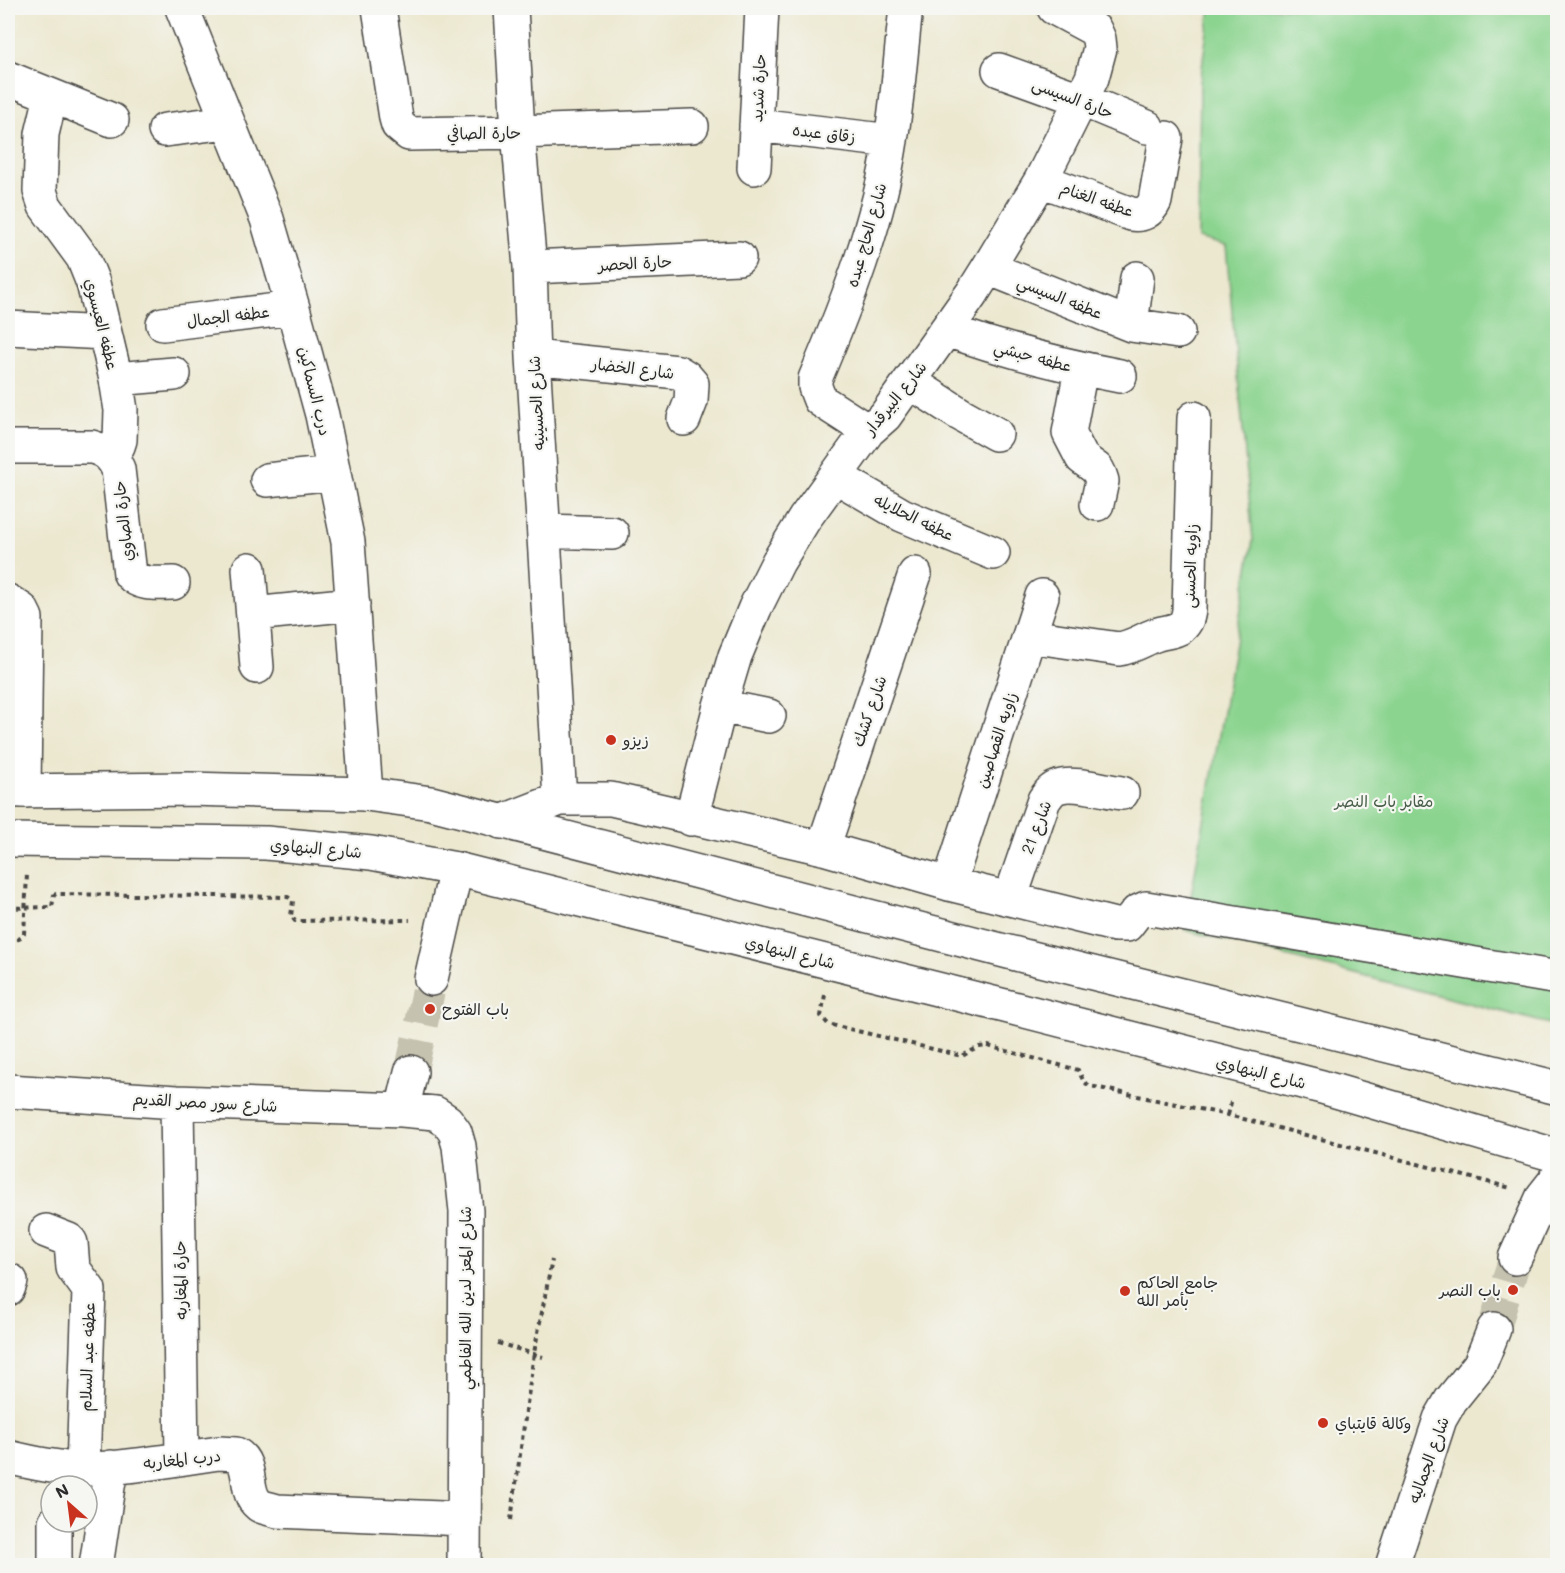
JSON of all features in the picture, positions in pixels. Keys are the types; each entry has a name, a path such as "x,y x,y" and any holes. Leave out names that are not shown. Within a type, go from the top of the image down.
{"street":[{"name":"درب السماكين","path":"182,8 267,219 322,415 348,542 366,794"},
{"name":"حارة الصافي","path":"379,8 396,118 402,130 409,134 692,126"},
{"name":"شارع الحسينيه","path":"511,8 518,132 530,267 533,357 560,799"},
{"name":"حارة شديد","path":"754,168 762,8"},
{"name":"شارع الحاج عبده","path":"868,431 820,400 815,387 815,379 843,314 871,228 891,141 906,8"},
{"name":"شارع البيرقدار","path":"691,819 735,656 778,562 806,518 868,431 885,416 988,268 1041,180 1092,78 1100,48 1095,30 1054,8"},
{"name":"حارة السيسى","path":"999,69 1080,99 1156,132"},
{"path":"8,78 112,120"},
{"name":"عطفه العيسوي","path":"51,96 42,134 40,191 45,206 83,258 93,283 121,410 120,440 110,455"},
{"path":"165,130 228,122"},
{"name":"زقاق عبده","path":"756,125 891,141"},
{"name":"عطفه الغنام","path":"1041,180 1131,214 1143,214 1153,206 1155,201 1156,132"},
{"name":"حارة الحصر","path":"530,267 739,258"},
{"name":"عطفه السيسي","path":"988,268 1131,325 1178,332"},
{"path":"1131,325 1137,278"},
{"name":"عطفه الجمال","path":"163,324 293,308"},
{"path":"8,328 105,333"},
{"name":"عطفه حبشي","path":"946,330 1001,349 1081,369 1120,376"},
{"name":"شارع الخضار","path":"533,357 678,372 686,376 692,384 691,402 684,419"},
{"path":"1081,369 1069,433 1082,458 1097,469 1100,475 1102,481 1097,504"},
{"path":"116,380 174,374"},
{"path":"910,382 996,434"},
{"name":"زاويه الحسنى","path":"1029,636 1119,649 1130,647 1183,626 1188,618 1189,610 1194,418"},
{"path":"8,447 92,447 110,455"},
{"name":"حارة الصاوي","path":"110,455 118,469 130,574 135,580 142,582 173,584"},
{"path":"267,480 334,473"},
{"name":"عطفه الحلايله","path":"837,477 902,515 993,553"},
{"path":"544,531 612,533"},
{"path":"249,569 257,667"},
{"name":"شارع كشك","path":"823,848 915,574"},
{"name":"زاويه القصاصين","path":"950,884 1042,596"},
{"path":"8,601 22,610 26,618 16,791 189,789 366,794 431,803 1024,956 1557,1088"},
{"path":"253,614 353,604"},
{"path":"720,706 769,716"},
{"name":"شارع 21","path":"1010,899 1044,800 1050,792 1059,786 1070,785 1122,793"},
{"path":"501,822 560,799 611,799 823,848 950,884 1121,926 1127,925 1137,912 1146,908 1557,978"},
{"name":"شارع البنهاوي","path":"8,840 266,843 371,853 456,869 1322,1087 1557,1156"},
{"path":"431,979 456,869"},
{"path":"402,1110 411,1072"},
{"name":"شارع سور مصر القديم","path":"8,1091 177,1102 402,1110"},
{"name":"حارة المغاربه","path":"177,1102 182,1458"},
{"name":"شارع المعز لدين الله الفاطمي","path":"402,1110 435,1113 447,1121 455,1132 459,1146 466,1211 464,1566"},
{"path":"1515,1258 1550,1187"},
{"name":"عطفه عبد السلام","path":"46,1231 72,1243 73,1268 89,1290 76,1472"},
{"name":"شارع الجماليه","path":"1392,1566 1440,1419 1451,1400 1480,1364 1494,1329"},
{"name":"درب المغاربه","path":"8,1457 76,1472 182,1458 236,1454 244,1462 254,1498 259,1505 277,1511 465,1519"},
{"path":"76,1472 96,1566"},
{"path":"55,1534 55,1566"}],"path":[{"path":"8,940 19,939 24,934 27,878"},
{"path":"8,908 52,907 56,894 288,897 292,901 291,916 295,921 444,920"},
{"path":"831,962 820,1016 828,1024 962,1056 979,1047 988,1047 1078,1070 1084,1082 1090,1086 1550,1187"},
{"path":"511,1520 534,1353 552,1260"},
{"path":"518,1349 543,1357"}],"green space":[{"name":"مقابر باب النصر","path":"1210,8 1557,8 1557,1026 1185,930 1253,540 1226,246 1198,238 1200,83"}],"tunnel":[{"path":"411,1072 431,979"},
{"path":"1494,1329 1515,1258"}],"place":[{"name":"زيزو","path":"611,740"},
{"name":"باب الفتوح","path":"430,1009"},
{"name":"باب النصر","path":"1513,1290"},
{"name":"جامع الحاكم بأمر الله","path":"1125,1291"},
{"name":"وكالة قايتباي","path":"1323,1423"}]}
